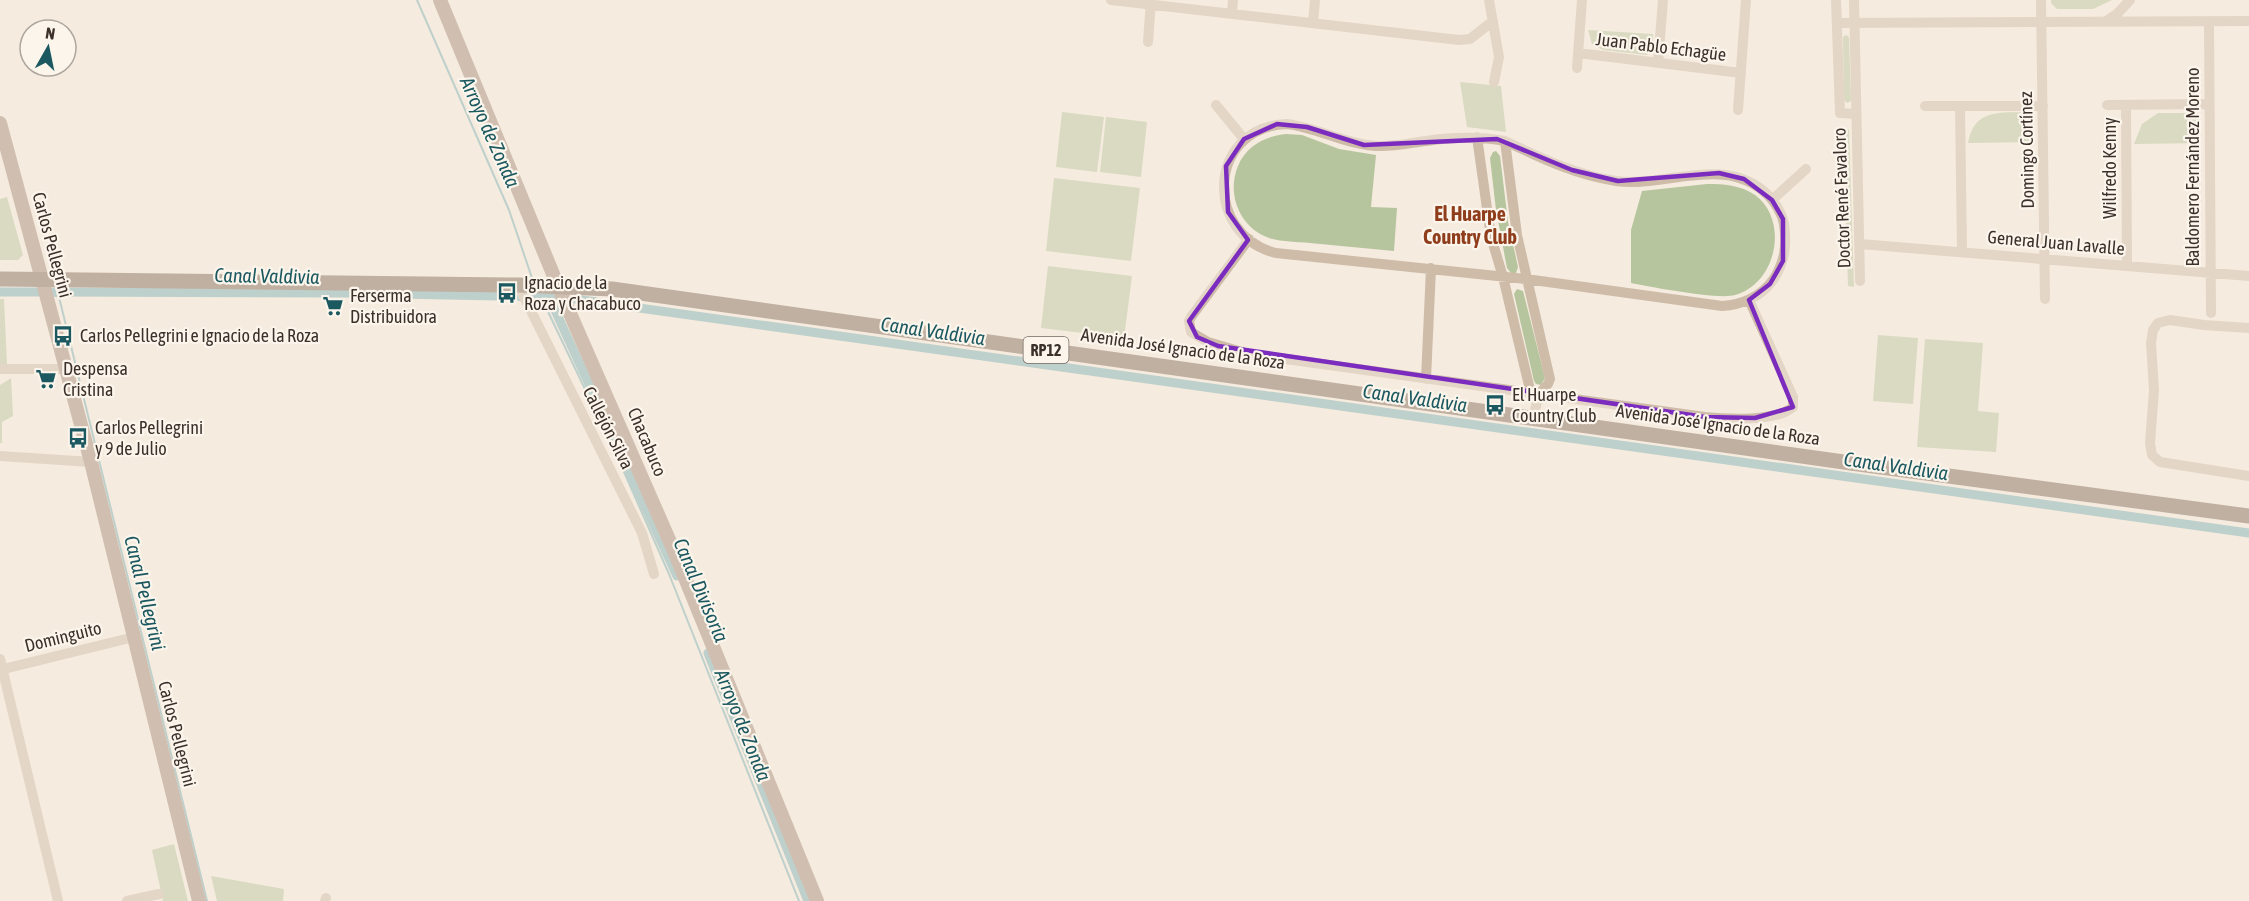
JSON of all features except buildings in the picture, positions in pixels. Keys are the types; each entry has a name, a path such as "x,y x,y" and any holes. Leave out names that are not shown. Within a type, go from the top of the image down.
{"main road":[{"name":"Avenida José Ignacio de la Roza","path":"0,279 521,293 558,286 624,290 1533,413 1851,464 2249,516"}],"street":[{"name":"Chacabuco","path":"440,0 558,286 679,561 817,901"},
{"path":"1111,0 1151,2 1232,14 1464,40 1470,39 1493,21"},
{"path":"1232,14 1233,0"},
{"path":"1312,23 1314,0"},
{"path":"1489,0 1499,57 1494,82"},
{"path":"1577,68 1582,0"},
{"path":"1658,63 1663,0"},
{"path":"1738,110 1746,0"},
{"name":"Doctor René Favaloro","path":"1836,0 1840,113 1856,114"},
{"name":"Doctor René Favaloro","path":"1854,0 1860,281"},
{"name":"Domingo Cortínez","path":"2042,0 2045,299"},
{"path":"2104,22 2130,0"},
{"path":"1148,42 1151,2"},
{"name":"Baldomero Fernández Moreno","path":"2209,21 2211,313"},
{"path":"1837,23 2249,21"},
{"name":"Juan Pablo Echagüe","path":"1578,53 1740,73"},
{"path":"2107,105 2209,104"},
{"path":"1216,105 1244,139"},
{"name":"Wilfredo Kenny","path":"2126,105 2127,266"},
{"path":"1925,106 2043,106"},
{"path":"1960,106 1962,252"},
{"name":"Carlos Pellegrini","path":"0,123 91,462 199,901"},
{"path":"1287,123 1364,145 1389,146 1477,137 1504,141 1552,163 1586,175 1618,181 1645,182 1719,173 1744,179 1755,184 1772,200 1783,219 1786,239 1783,261 1770,284 1749,300 1732,306 1712,305 1526,279 1276,253 1263,250 1249,240 1228,212 1224,192 1226,166 1244,139 1267,126 1287,123"},
{"path":"1477,137 1491,237 1535,393 1533,413"},
{"path":"1504,141 1514,217 1550,379 1548,384 1535,393"},
{"path":"1772,200 1806,169"},
{"path":"1249,240 1191,317 1191,332 1218,346 1250,354 1722,419 1740,420 1784,412 1792,407 1792,397 1749,300"},
{"name":"General Juan Lavalle","path":"1860,244 2249,276"},
{"path":"1426,379 1431,268"},
{"name":"Callejón Silva","path":"521,293 642,533 654,574"},
{"path":"2249,328 2170,320 2163,320 2156,326 2151,335 2154,390 2150,443 2152,455 2160,462 2249,476"},
{"path":"0,369 66,369"},
{"path":"0,456 91,462"},
{"name":"Dominguito","path":"1,666 134,637"},
{"path":"1,666 58,901"},
{"path":"127,901 159,894"}],"highlighted area":[{"path":"1277,124 1307,127 1364,145 1497,139 1572,170 1618,181 1719,173 1744,179 1772,200 1783,219 1783,261 1770,284 1749,300 1793,407 1755,418 1705,417 1218,346 1197,337 1189,321 1248,240 1228,212 1226,166 1244,139"}],"green space":[{"path":"2051,0 2112,0 2093,9 2057,9"},
{"path":"1588,30 1653,34 1653,49 1647,55 1603,50 1592,44"},
{"path":"1846,35 1849,37 1851,101 1847,103 1844,100 1843,37"},
{"path":"1460,82 1501,86 1506,132 1467,127"},
{"path":"1062,112 1104,117 1097,172 1056,167"},
{"path":"2028,112 2033,119 2034,142 1968,143 1971,132 1983,118 1999,113"},
{"path":"2158,113 2194,113 2200,119 2200,143 2134,144 2142,124"},
{"path":"1106,117 1147,122 1141,177 1100,172"},
{"path":"1843,127 1849,130 1854,287 1848,286"},
{"path":"1286,134 1302,135 1339,149 1376,155 1371,207 1397,208 1394,251 1279,240 1269,238 1250,226 1238,209 1235,198 1235,177 1238,166 1241,159 1257,143"},
{"path":"1496,151 1500,156 1508,222 1518,267 1516,273 1511,273 1507,268 1496,210 1490,158"},
{"path":"1054,178 1140,188 1131,261 1046,251"},
{"path":"1707,184 1744,189 1755,195 1766,206 1775,235 1774,251 1769,265 1760,278 1749,289 1727,296 1684,292 1631,283 1631,230 1642,191"},
{"path":"7,197 23,255 18,260 0,260 0,199"},
{"path":"1048,266 1132,276 1124,338 1041,328"},
{"path":"1517,289 1523,291 1545,378 1541,385 1534,381 1514,294"},
{"path":"0,299 4,299 7,364 0,364"},
{"path":"1878,335 1918,338 1913,404 1873,401"},
{"path":"1925,339 1983,343 1978,411 1999,413 1996,452 1917,447"},
{"path":"11,378 13,416 2,422 2,443 0,443 0,385"},
{"path":"174,844 188,901 163,901 152,850"},
{"path":"211,876 284,889 283,901 217,901"}],"waterway":[{"name":"Arroyo de Zonda","path":"417,0 509,210 532,278"},
{"name":"Canal Pellegrini","path":"0,292 38,292"},
{"name":"Canal Valdivia","path":"53,292 345,293 554,297"},
{"name":"Canal Pellegrini","path":"0,295 39,295"},
{"name":"Canal Pellegrini","path":"53,295 59,297 207,901"},
{"name":"Arroyo de Zonda","path":"541,297 617,456 669,574 799,901"},
{"name":"Canal Divisoria","path":"549,297 677,576"},
{"name":"Canal Valdivia","path":"575,299 2249,533"},
{"name":"Canal Divisoria","path":"708,653 808,901"}],"place":[{"name":"Ignacio de la Roza y Chacabuco","path":"507,293"},
{"name":"Ferserma Distribuidora","path":"333,306"},
{"name":"Carlos Pellegrini e Ignacio de la Roza","path":"63,336"},
{"name":"Despensa Cristina","path":"46,379"},
{"name":"El Huarpe Country Club","path":"1495,405"},
{"name":"Carlos Pellegrini y 9 de Julio","path":"78,438"}],"district":[{"name":"El Huarpe Country Club","path":"1470,226"}]}
